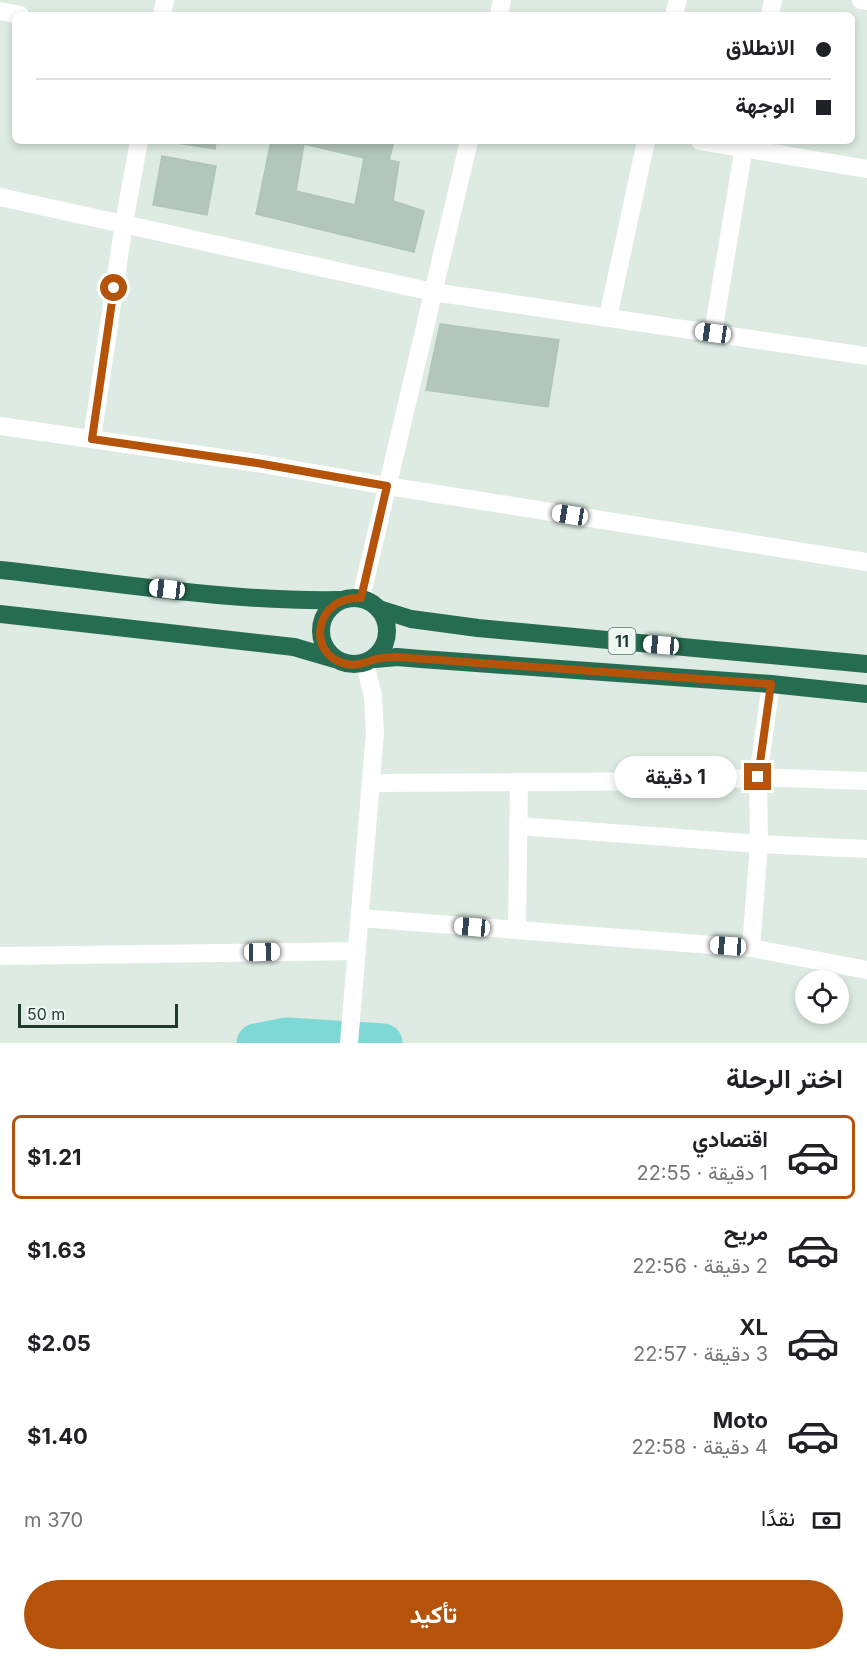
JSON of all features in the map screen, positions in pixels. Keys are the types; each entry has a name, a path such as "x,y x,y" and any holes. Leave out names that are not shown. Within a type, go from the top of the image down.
{"highway":[{"path":"0,570 232,597 304,601 361,598"},
{"name":"11","path":"361,598 379,609 411,619 478,628 867,664"},
{"path":"335,659 322,643 321,623 325,614 340,600"},
{"path":"370,661 386,640 385,619 379,609"},
{"name":"11","path":"0,614 294,647 344,663 397,657 771,684 867,694"}],"street":[{"path":"861,0 867,1"},
{"path":"92,439 124,223 138,144"},
{"path":"361,598 468,144"},
{"path":"608,318 645,144"},
{"path":"713,333 744,144 867,168"},
{"path":"0,197 433,292 867,356"},
{"path":"0,426 257,463 387,486 867,562"},
{"path":"349,1043 375,715 370,661"},
{"path":"751,948 759,844 758,777 771,684"},
{"path":"371,783 708,781 758,777 867,781"},
{"path":"517,930 519,783"},
{"path":"519,826 759,844 867,849"},
{"path":"360,918 751,948 867,970"},
{"path":"0,956 357,951"}],"building":[{"path":"184,144 216,144 215,149"},
{"path":"270,144 304,144 393,144 389,160 399,162 393,201 424,211 414,252 256,214","holes":["304,144 364,158 355,205 296,191"]},
{"path":"162,156 216,166 207,215 153,205"},
{"path":"440,324 559,340 548,407 426,390"}],"waterway":[{"path":"256,1043 287,1037 383,1043"}],"route":[{"path":"114,288 92,439 257,463 387,486 361,598 340,600 325,614 321,623 322,643 335,659 354,665 365,664 375,659 397,657 771,684 758,777"}]}
